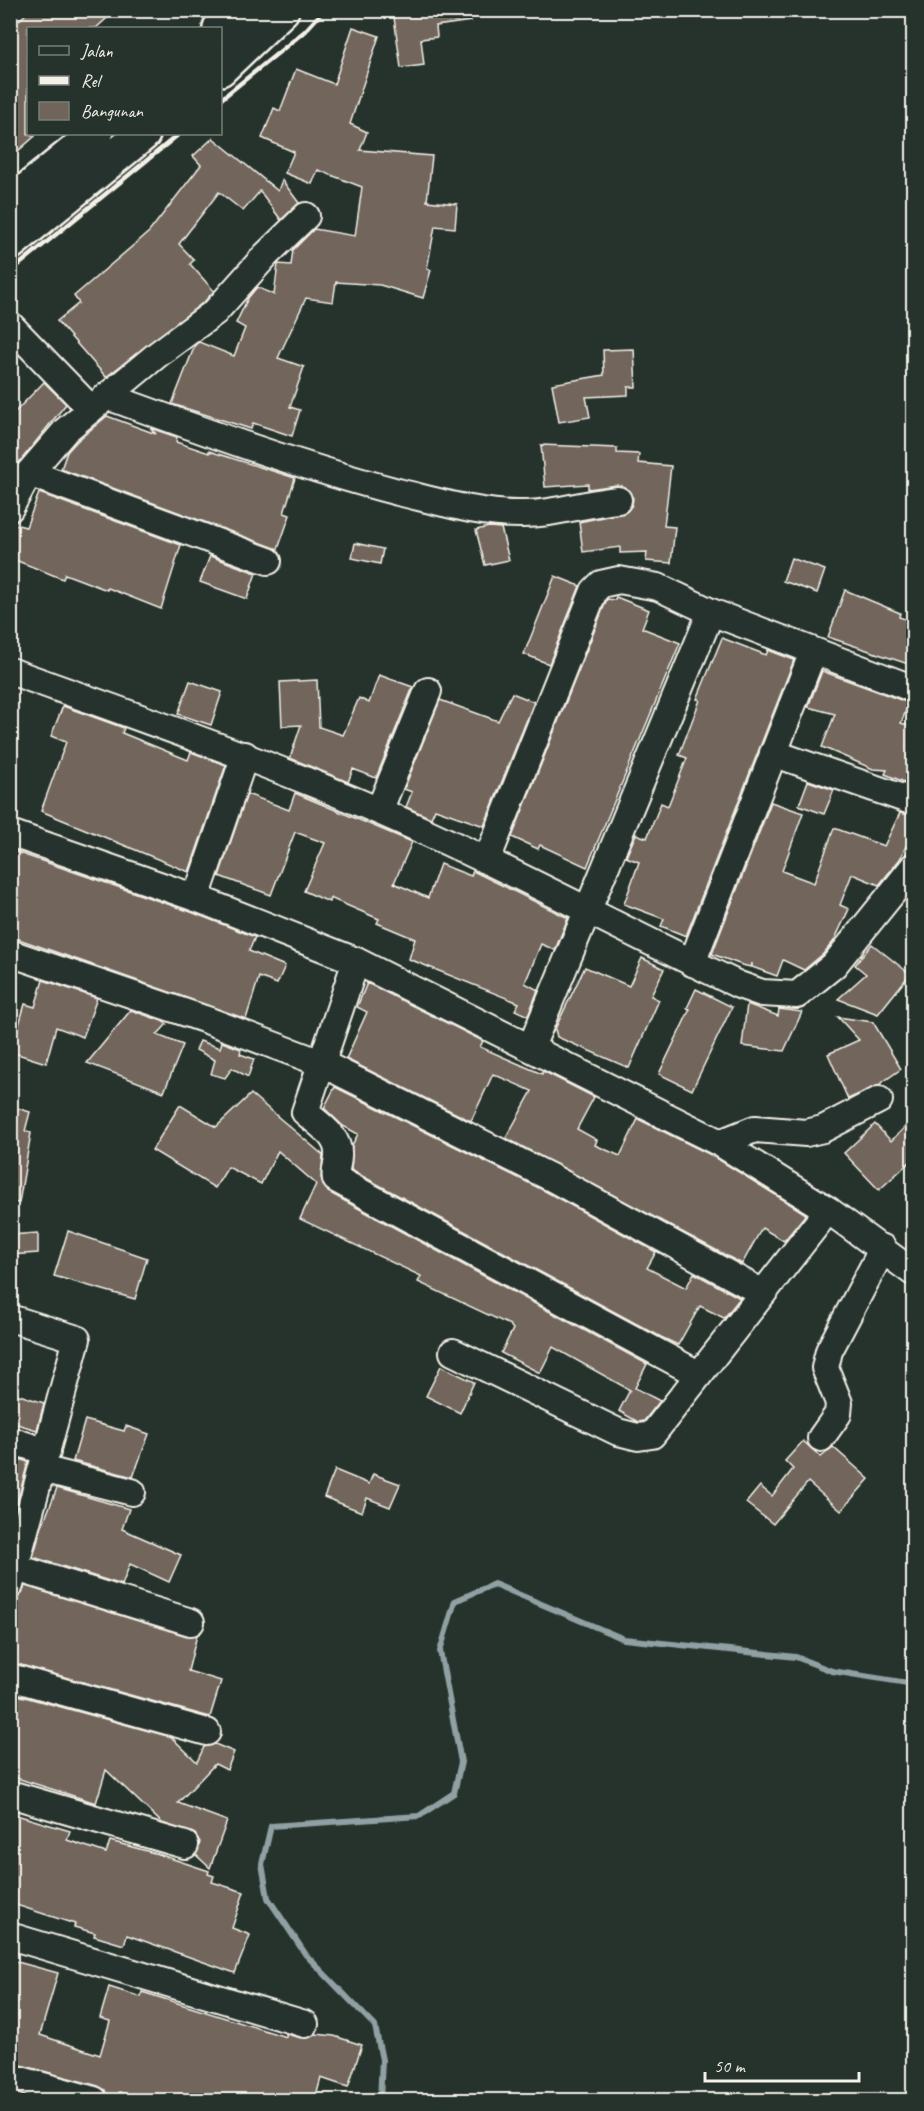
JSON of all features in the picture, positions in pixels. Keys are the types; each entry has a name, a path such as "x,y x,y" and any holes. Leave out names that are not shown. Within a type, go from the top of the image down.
{"highway":[{"path":"221,27 239,10"},
{"path":"222,67 282,10"},
{"path":"10,204 95,135"},
{"path":"10,243 142,135"}],"street":[{"path":"10,508 29,473 66,430 215,312 266,255 306,216"},
{"path":"10,325 99,402 332,475 460,506 516,514 549,514 589,503 618,500"},
{"path":"29,473 268,561"},
{"path":"488,860 594,591 600,584 619,580 635,581 658,587 711,612 914,689"},
{"path":"531,1047 711,612"},
{"path":"692,963 813,652"},
{"path":"10,671 245,755 380,811 488,860 692,963 762,993 797,995 834,965 914,866"},
{"path":"380,811 428,691"},
{"path":"773,753 914,802"},
{"path":"196,898 245,755"},
{"path":"10,833 196,898 356,961 720,1143 828,1210 883,1248 914,1273"},
{"path":"10,953 204,1019 321,1064 552,1178 763,1293"},
{"path":"356,961 305,1112 333,1137 338,1147 338,1159 334,1170 336,1179 698,1374"},
{"path":"720,1143 755,1129 806,1133 823,1129 879,1100"},
{"path":"453,1352 618,1432 638,1437 652,1435 828,1210"},
{"path":"821,1438 838,1414 839,1403 825,1368 829,1351 883,1248"},
{"path":"10,1318 77,1339 12,1573 191,1622"},
{"path":"10,1440 44,1460 132,1492"},
{"path":"10,1677 207,1732"},
{"path":"10,1794 185,1845"},
{"path":"10,1936 305,2024"},
{"path":"10,2077 94,2100"}],"building":[{"path":"30,10 116,10 97,27 27,27 27,135 35,136 10,158 10,29"},
{"path":"393,10 470,10 471,21 436,26 437,37 421,39 424,65 401,68"},
{"path":"353,27 379,36 350,124 367,132 360,150 432,156 427,201 457,204 455,228 435,226 427,269 431,270 423,298 380,285 336,282 333,302 306,298 278,358 304,367 290,407 300,410 292,436 253,423 251,429 172,404 195,345 199,342 234,356 245,328 236,323 248,298 257,287 274,295 278,264 291,265 293,250 314,229 355,236 362,187 318,170 312,184 285,173 294,152 262,138 274,108 280,111 296,69 334,84"},
{"path":"213,138 278,191 282,180 299,203 281,220 260,191 243,211 219,192 179,244 194,260 190,264 214,291 205,301 106,377 57,321 79,303 74,296 149,232 201,165 193,156"},
{"path":"634,349 636,387 628,387 628,395 586,397 590,417 559,422 552,384 604,375 603,350"},
{"path":"44,382 66,404 14,469 10,466 10,417"},
{"path":"107,416 156,434 150,428 177,437 176,442 209,453 209,451 295,478 284,513 290,515 278,549 61,469 67,452"},
{"path":"541,445 617,448 617,453 639,454 638,463 671,466 664,526 675,527 671,563 646,561 647,552 620,553 620,547 583,552 579,522 626,512 632,505 633,498 624,487 617,485 588,489 588,484 545,487"},
{"path":"39,493 181,545 161,609 65,574 63,579 10,558 10,523 26,527"},
{"path":"489,527 501,528 509,560 485,565 476,530"},
{"path":"355,543 383,549 380,564 352,558"},
{"path":"210,556 256,573 247,599 200,582"},
{"path":"791,558 825,570 817,593 783,581"},
{"path":"555,576 580,586 549,664 524,654"},
{"path":"845,590 900,613 899,617 914,622 914,666 828,637"},
{"path":"616,597 649,610 642,628 680,643 587,867 540,845 538,849 512,837 607,599 615,600"},
{"path":"722,638 766,655 768,650 794,660 686,936 661,926 664,919 624,904 639,862 626,857 636,834 647,838 661,803 668,806 687,758 679,755 700,700 697,699"},
{"path":"822,671 909,703 901,723 914,727 914,786 885,774 887,770 873,769 822,747 835,714 808,707"},
{"path":"379,675 413,687 376,778 353,769 348,782 290,758 301,725 282,726 280,682 317,680 319,727 343,735 359,698 369,703"},
{"path":"190,681 222,692 211,725 178,714"},
{"path":"512,693 534,702 484,826 435,809 431,818 406,807 412,792 404,789 440,700 498,721"},
{"path":"63,706 124,728 122,733 188,760 191,752 226,765 189,872 41,811 66,742 51,736"},
{"path":"808,781 834,790 824,814 799,805"},
{"path":"295,793 412,842 394,883 428,898 440,864 471,876 473,871 568,918 555,950 541,944 525,983 538,990 528,1016 515,1010 519,1003 409,959 415,939 377,923 379,919 330,898 329,902 304,891 325,843 295,832 271,895 219,876 247,794 289,810"},
{"path":"771,802 803,813 782,871 814,883 834,828 884,846 900,813 914,817 914,850 906,846 900,859 879,885 852,874 840,905 849,909 834,941 804,970 783,960 777,976 752,967 752,963 751,967 742,965 712,954"},
{"path":"10,850 191,912 255,937 249,951 285,966 277,984 259,977 246,1019 10,936"},
{"path":"872,944 910,974 878,1014 838,999 866,974 855,965"},
{"path":"642,958 664,969 651,996 659,1000 629,1068 557,1037 555,1029 585,967 629,986"},
{"path":"43,980 97,998 83,1037 56,1027 46,1063 11,1052 25,1004 35,1007"},
{"path":"367,983 483,1041 480,1047 542,1074 543,1071 594,1097 577,1129 597,1140 595,1145 620,1156 638,1119 713,1156 806,1214 784,1241 762,1228 742,1264 506,1138 532,1091 493,1074 471,1121 346,1059 367,1012 357,1007"},
{"path":"696,989 732,1007 692,1090 659,1074 690,1009 687,1008"},
{"path":"747,1004 778,1016 779,1009 802,1012 784,1051 742,1046"},
{"path":"131,1010 167,1024 157,1035 183,1045 164,1092 87,1063"},
{"path":"838,1017 873,1022 901,1069 877,1086 848,1099 828,1054 859,1040"},
{"path":"200,1041 220,1048 222,1042 241,1049 240,1054 254,1059 248,1077 232,1068 225,1078 211,1074 215,1060 196,1050"},
{"path":"335,1087 545,1191 656,1252 647,1268 686,1288 694,1273 740,1298 724,1318 700,1306 678,1345 661,1337 351,1170 352,1145 358,1134 343,1126 324,1108"},
{"path":"251,1094 323,1155 321,1178 328,1192 647,1364 635,1388 660,1401 644,1421 638,1422 619,1411 630,1390 553,1347 540,1373 501,1353 513,1329 510,1325 418,1282 421,1276 300,1219 316,1184 278,1151 261,1184 228,1167 215,1188 152,1150 180,1105 216,1127"},
{"path":"10,1106 30,1112 25,1131 31,1133 19,1203 10,1202"},
{"path":"914,1118 914,1158 879,1190 844,1153 875,1124 891,1141"},
{"path":"68,1231 147,1258 135,1299 54,1276"},
{"path":"38,1233 38,1253 10,1255 10,1235"},
{"path":"441,1366 474,1382 460,1413 426,1396"},
{"path":"10,1392 44,1403 37,1430 10,1422"},
{"path":"85,1420 124,1431 126,1426 149,1434 133,1477 73,1461"},
{"path":"803,1441 821,1457 833,1447 869,1479 841,1511 808,1482 773,1524 746,1503 760,1486 772,1496 793,1469 785,1461"},
{"path":"10,1456 28,1462 11,1526 10,1525"},
{"path":"335,1470 369,1484 373,1474 400,1484 390,1507 367,1498 362,1512 324,1497"},
{"path":"57,1488 129,1509 122,1529 181,1555 169,1582 130,1564 122,1585 33,1557"},
{"path":"25,1586 187,1636 197,1635 188,1671 221,1681 210,1717 10,1662 10,1616 16,1600 11,1600 20,1596"},
{"path":"10,1693 171,1737 197,1762 204,1747 215,1744 234,1752 227,1770 215,1764 178,1803 227,1821 210,1868 196,1855 200,1842 195,1834 162,1823 106,1770 96,1803 10,1776"},
{"path":"10,1813 70,1831 67,1840 106,1853 110,1841 209,1871 208,1874 214,1876 212,1882 244,1892 232,1928 250,1935 235,1973 127,1935 124,1945 94,1936 95,1933 74,1927 75,1924 10,1903"},
{"path":"10,1960 58,1973 40,2035 100,2055 110,2021 100,2018 109,1987 141,1997 142,1992 286,2037 286,2034 301,2038 316,2034 334,2036 362,2045 348,2087 321,2078 315,2100 148,2100 119,2092 118,2100 109,2100 105,2090 98,2086 10,2062"}],"waterway":[{"path":"380,2100 382,2060 375,2026 306,1955 268,1898 262,1864 271,1826 419,1816 454,1793 461,1762 440,1651 455,1601 494,1584 624,1639 796,1657 832,1671 914,1684"}],"railway":[{"path":"222,98 305,31 324,10"},
{"path":"10,272 178,135"}]}
